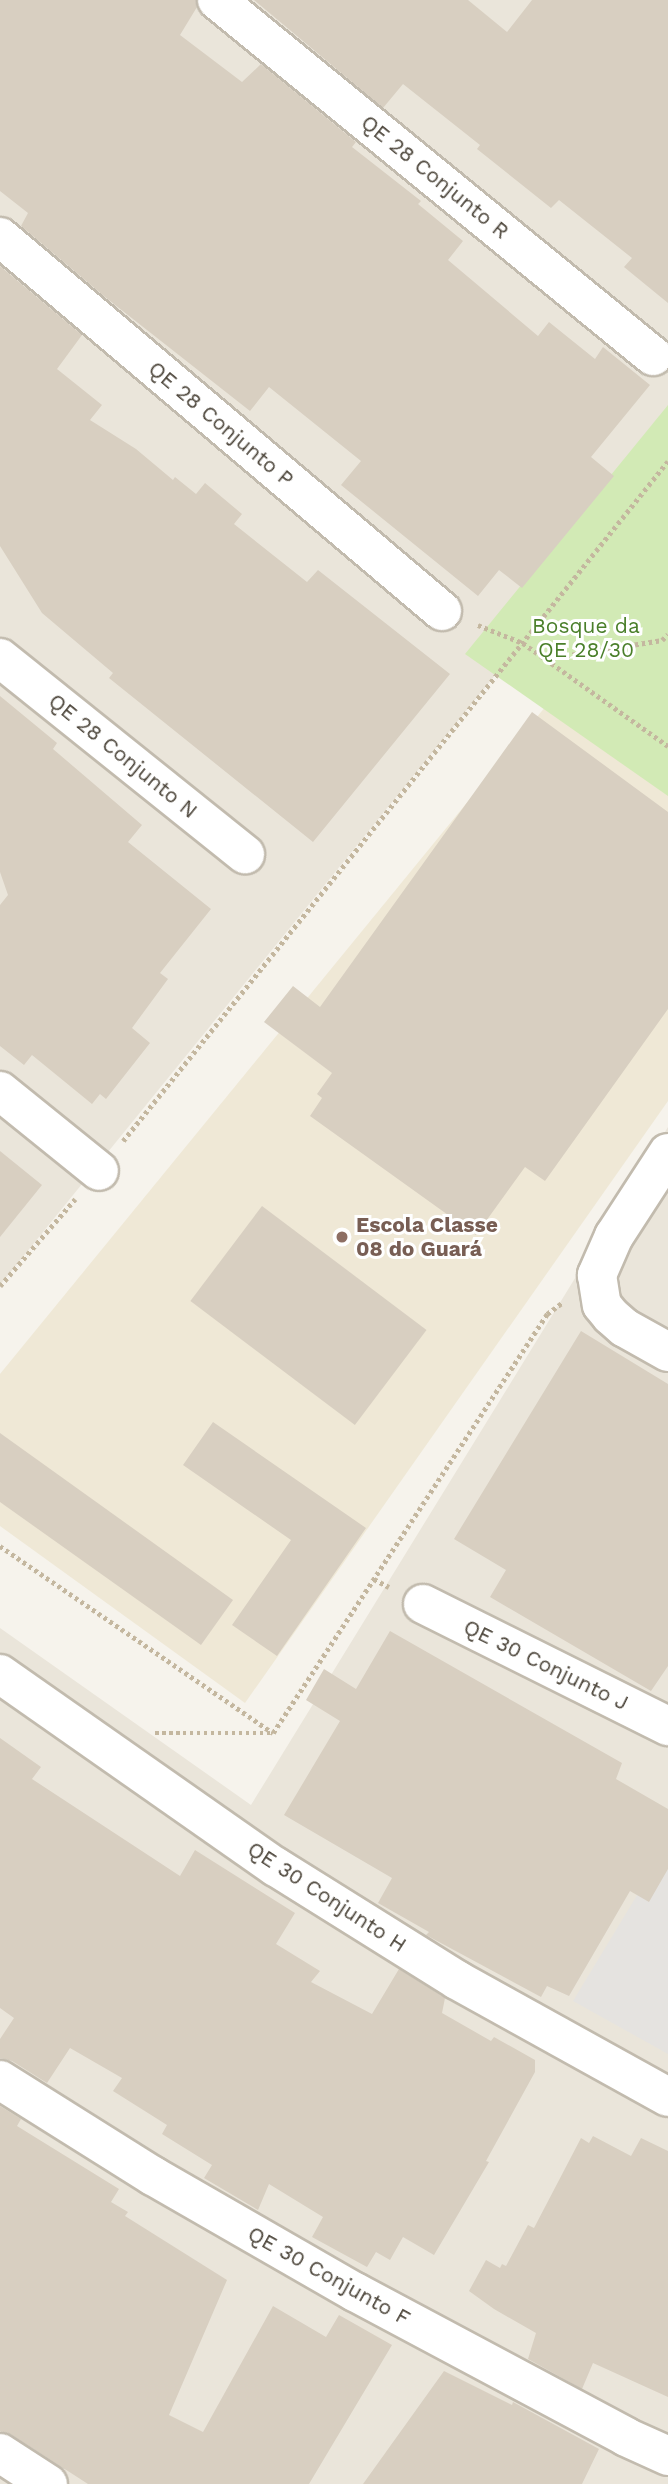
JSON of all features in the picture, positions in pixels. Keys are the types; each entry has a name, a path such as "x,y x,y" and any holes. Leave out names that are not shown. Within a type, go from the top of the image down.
{"street":[{"name":"QE 28 Conjunto R","path":"217,0 653,356"},
{"name":"QE 28 Conjunto P","path":"0,237 442,611"},
{"name":"QE 28 Conjunto N","path":"0,658 245,854"},
{"path":"0,1091 99,1171"},
{"path":"668,1153 614,1236 597,1275 602,1305 611,1316 625,1328 668,1352"},
{"name":"QE 30 Conjunto J","path":"423,1604 668,1726"},
{"name":"QE 30 Conjunto H","path":"0,1674 288,1874 457,1980 668,2097"},
{"name":"QE 30 Conjunto F","path":"0,2080 153,2176 355,2292 626,2437 668,2456"},
{"path":"0,2453 48,2484"}],"path":[{"path":"0,1286 99,1171 668,461"},
{"path":"442,611 523,643 668,746"},
{"path":"544,659 662,640 668,634"},
{"path":"274,1733 547,1314 597,1275"},
{"path":"0,1546 274,1733"},
{"path":"152,1732 274,1733"}],"shaded area":[{"path":"0,0 668,0 668,462 0,1285"},
{"name":"Escola Classe 08 do Guará","path":"550,701 668,789 668,1101 245,1703 0,1526 0,1374"},
{"path":"668,1127 668,2484 0,2484 0,1628 251,1805"},
{"path":"668,1844 668,2054 573,2001"}],"green space":[{"name":"Bosque da QE 28/30","path":"668,405 668,796 465,654"}],"building":[{"path":"0,0 196,0 197,7 180,35 242,82 261,64 356,142 352,147 421,201 418,204 463,241 448,260 538,336 549,322 595,359 603,347 650,385 591,457 614,476 522,588 499,570 478,596 341,485 361,461 269,387 250,411 105,297 21,226 28,213 0,191"},
{"path":"254,0 468,0 507,32 532,0 668,0 668,303 624,267 632,258 559,200 551,208 477,149 480,145 403,84 383,108"},
{"path":"0,266 82,335 57,369 102,405 90,420 136,449 173,480 175,477 196,494 205,483 242,514 234,524 307,582 318,570 450,674 313,842 109,678 113,673 42,613 0,546"},
{"path":"0,696 57,743 53,749 142,825 128,842 211,909 160,973 168,979 132,1028 150,1043 106,1099 100,1094 92,1104 32,1055 24,1065 0,1046 0,905 8,895 0,872"},
{"path":"532,712 668,812 668,1009 545,1181 525,1167 476,1235 310,1116 322,1098 317,1094 332,1073 264,1022 293,986 320,1007"},
{"path":"0,1151 42,1185 0,1237"},
{"path":"262,1206 427,1330 355,1425 190,1301"},
{"path":"581,1331 668,1384 668,1666 651,1691 490,1597 506,1570 454,1539"},
{"path":"213,1422 366,1528 277,1656 232,1625 291,1540 183,1465"},
{"path":"0,1433 233,1600 201,1645 0,1502"},
{"path":"390,1631 622,1763 616,1779 668,1809 668,1869 649,1902 630,1891 569,1996 547,1986 541,1997 426,1935 429,1932 378,1903 392,1878 284,1815 340,1721 306,1700 324,1669 356,1689"},
{"path":"0,1738 41,1767 32,1779 180,1876 195,1850 295,1913 276,1944 320,1971 311,1982 372,2014 399,1969 445,1998 442,2013 491,2041 494,2037 535,2060 535,2072 486,2161 489,2162 434,2255 403,2237 390,2260 376,2252 367,2267 312,2237 323,2217 269,2184 258,2210 204,2178 212,2165 162,2134 167,2125 113,2091 122,2078 70,2048 47,2083 12,2061 0,2058 0,2039 14,2018 0,2008"},
{"path":"0,2106 21,2119 17,2126 119,2189 111,2202 128,2212 125,2216 227,2280 169,2415 203,2432 273,2306 326,2337 339,2315 392,2345 309,2484 88,2484 12,2435 0,2431"},
{"path":"593,2136 631,2156 641,2138 668,2151 668,2397 593,2363 582,2389 528,2359 536,2333 469,2291 486,2260 500,2268 502,2264 506,2266 528,2225 534,2228 581,2138 589,2143"},
{"path":"444,2371 512,2405 513,2402 599,2449 582,2484 363,2484"}],"place":[{"name":"Escola Classe 08 do Guará","path":"342,1237"}]}
